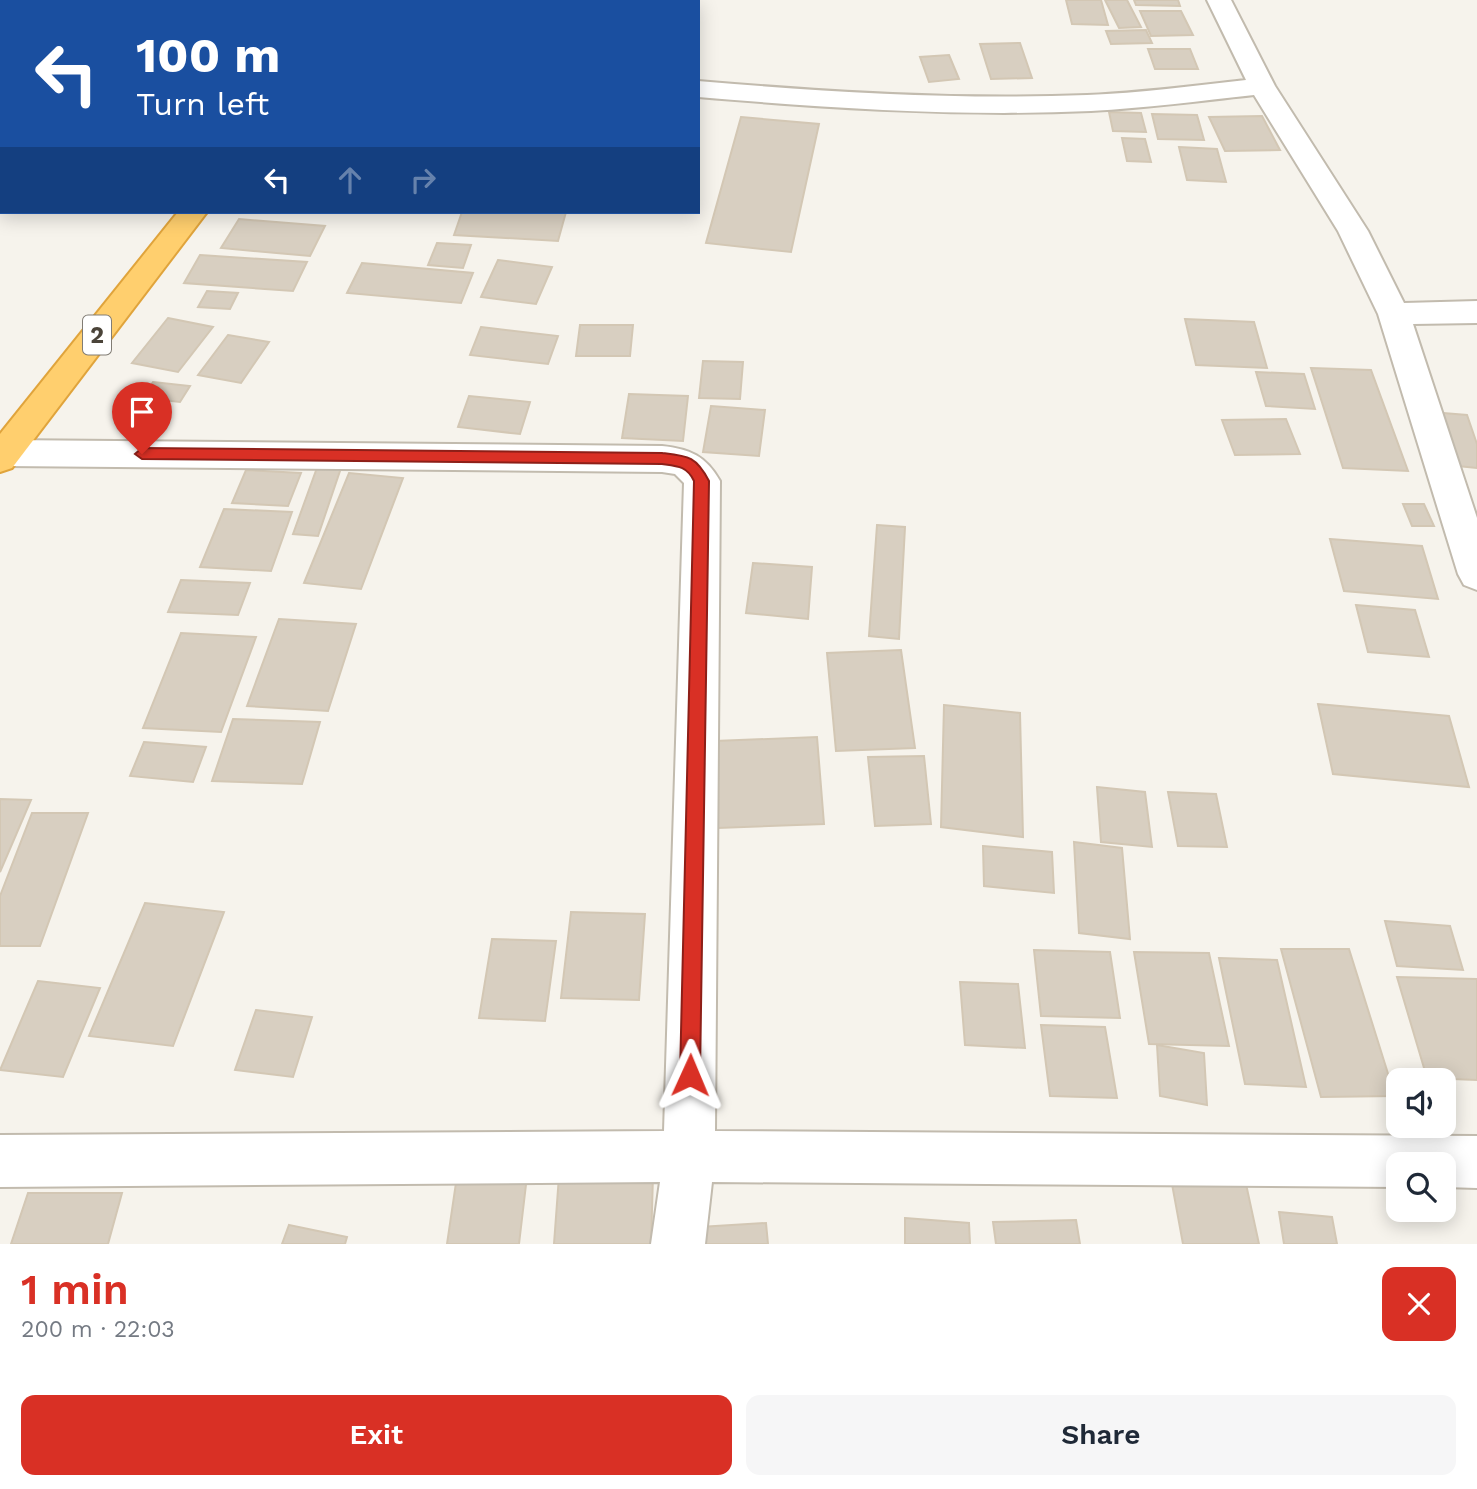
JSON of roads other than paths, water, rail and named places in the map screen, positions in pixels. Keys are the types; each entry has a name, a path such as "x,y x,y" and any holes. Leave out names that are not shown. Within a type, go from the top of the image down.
{"highway":[{"name":"2","path":"3,456 191,214"}],"street":[{"path":"1219,0 1262,86 1353,231 1394,314 1477,574"},
{"path":"700,89 798,98 954,105 1088,103 1262,86"},
{"path":"1394,314 1477,312"},
{"path":"3,456 662,458 685,461 695,469 702,481 689,1156 678,1244"},
{"path":"0,1161 689,1156 1477,1162"}]}
